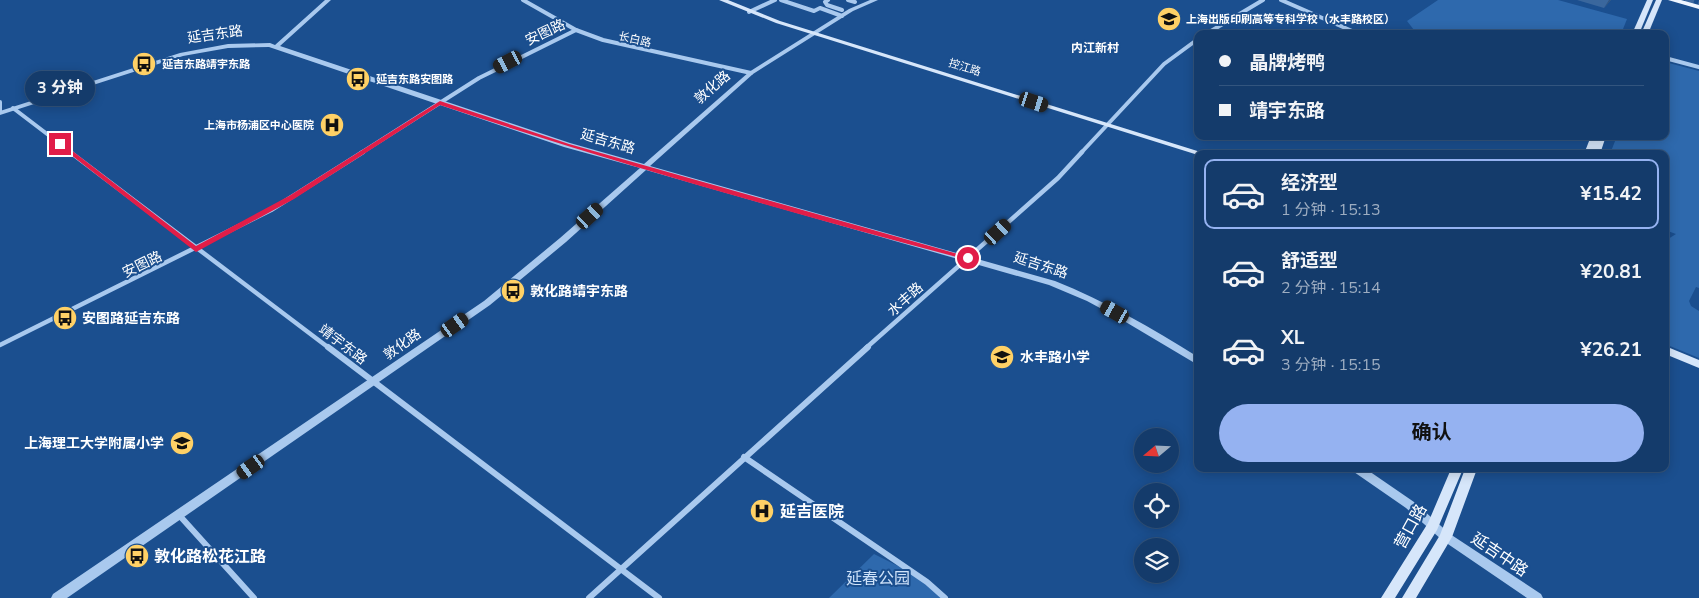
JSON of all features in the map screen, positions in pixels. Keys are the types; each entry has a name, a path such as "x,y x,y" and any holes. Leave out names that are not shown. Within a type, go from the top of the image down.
{"main road":[{"name":"控江路","path":"722,0 749,12 814,33 1194,151"},
{"path":"1637,30 1650,0"},
{"path":"1646,30 1659,0"},
{"path":"1672,0 1699,7"},
{"path":"1669,352 1699,364"},
{"name":"营口路","path":"1388,598 1433,526 1456,472"},
{"path":"1409,598 1446,537 1470,472"}],"street":[{"path":"276,46 328,0"},
{"name":"长白路","path":"523,0 576,30 626,47 751,74"},
{"path":"749,12 775,0"},
{"path":"780,0 814,11 820,8 842,13"},
{"path":"819,0 827,1 827,5 842,13"},
{"path":"848,0 855,2"},
{"name":"敦化路","path":"57,598 374,382 507,288 751,74 842,13 875,0"},
{"path":"1213,30 1263,0"},
{"path":"1281,0 1350,30"},
{"name":"安图路","path":"0,345 196,249 291,198 491,71 576,30"},
{"name":"水丰路","path":"589,598 620,568 1058,178 1164,64 1194,42"},
{"name":"延吉东路","path":"0,113 182,54 228,46 262,44 276,46 539,136 759,201 1052,282 1081,294 1132,321 1194,360"},
{"path":"1669,59 1699,67"},
{"path":"0,102 0,113"},
{"name":"靖宇东路","path":"13,108 196,249 479,460 659,598"},
{"path":"744,457 927,582 945,598"},
{"path":"1363,472 1396,494 1433,526"},
{"path":"179,515 254,598"},
{"name":"延吉中路","path":"1433,526 1446,537 1537,598"}],"green space":[{"path":"1438,0 1558,0 1627,19 1623,30 1414,30 1407,21"},
{"path":"1669,63 1699,71 1699,288 1696,287 1689,301 1691,306 1699,311 1699,358 1669,346 1669,238 1676,234 1669,231 1669,150 1612,150 1615,140 1669,140"},
{"name":"延春公园","path":"874,554 908,571 945,598 829,598"}],"tunnel":[{"path":"1685,0 1699,4"}],"place":[{"name":"上海出版印刷高等专科学校（水丰路校区）","path":"1169,19"},
{"name":"延吉东路靖宇东路","path":"144,64"},
{"name":"延吉东路安图路","path":"358,79"},
{"name":"上海市杨浦区中心医院","path":"332,125"},
{"name":"敦化路靖宇东路","path":"513,291"},
{"name":"安图路延吉东路","path":"65,318"},
{"name":"水丰路小学","path":"1002,357"},
{"name":"上海理工大学附属小学","path":"182,443"},
{"name":"延吉医院","path":"762,511"},
{"name":"敦化路松花江路","path":"137,556"}],"district":[{"name":"内江新村","path":"1095,48"}],"route":[{"path":"60,144 196,249 271,210 440,103 567,145 759,201 968,258"}]}
